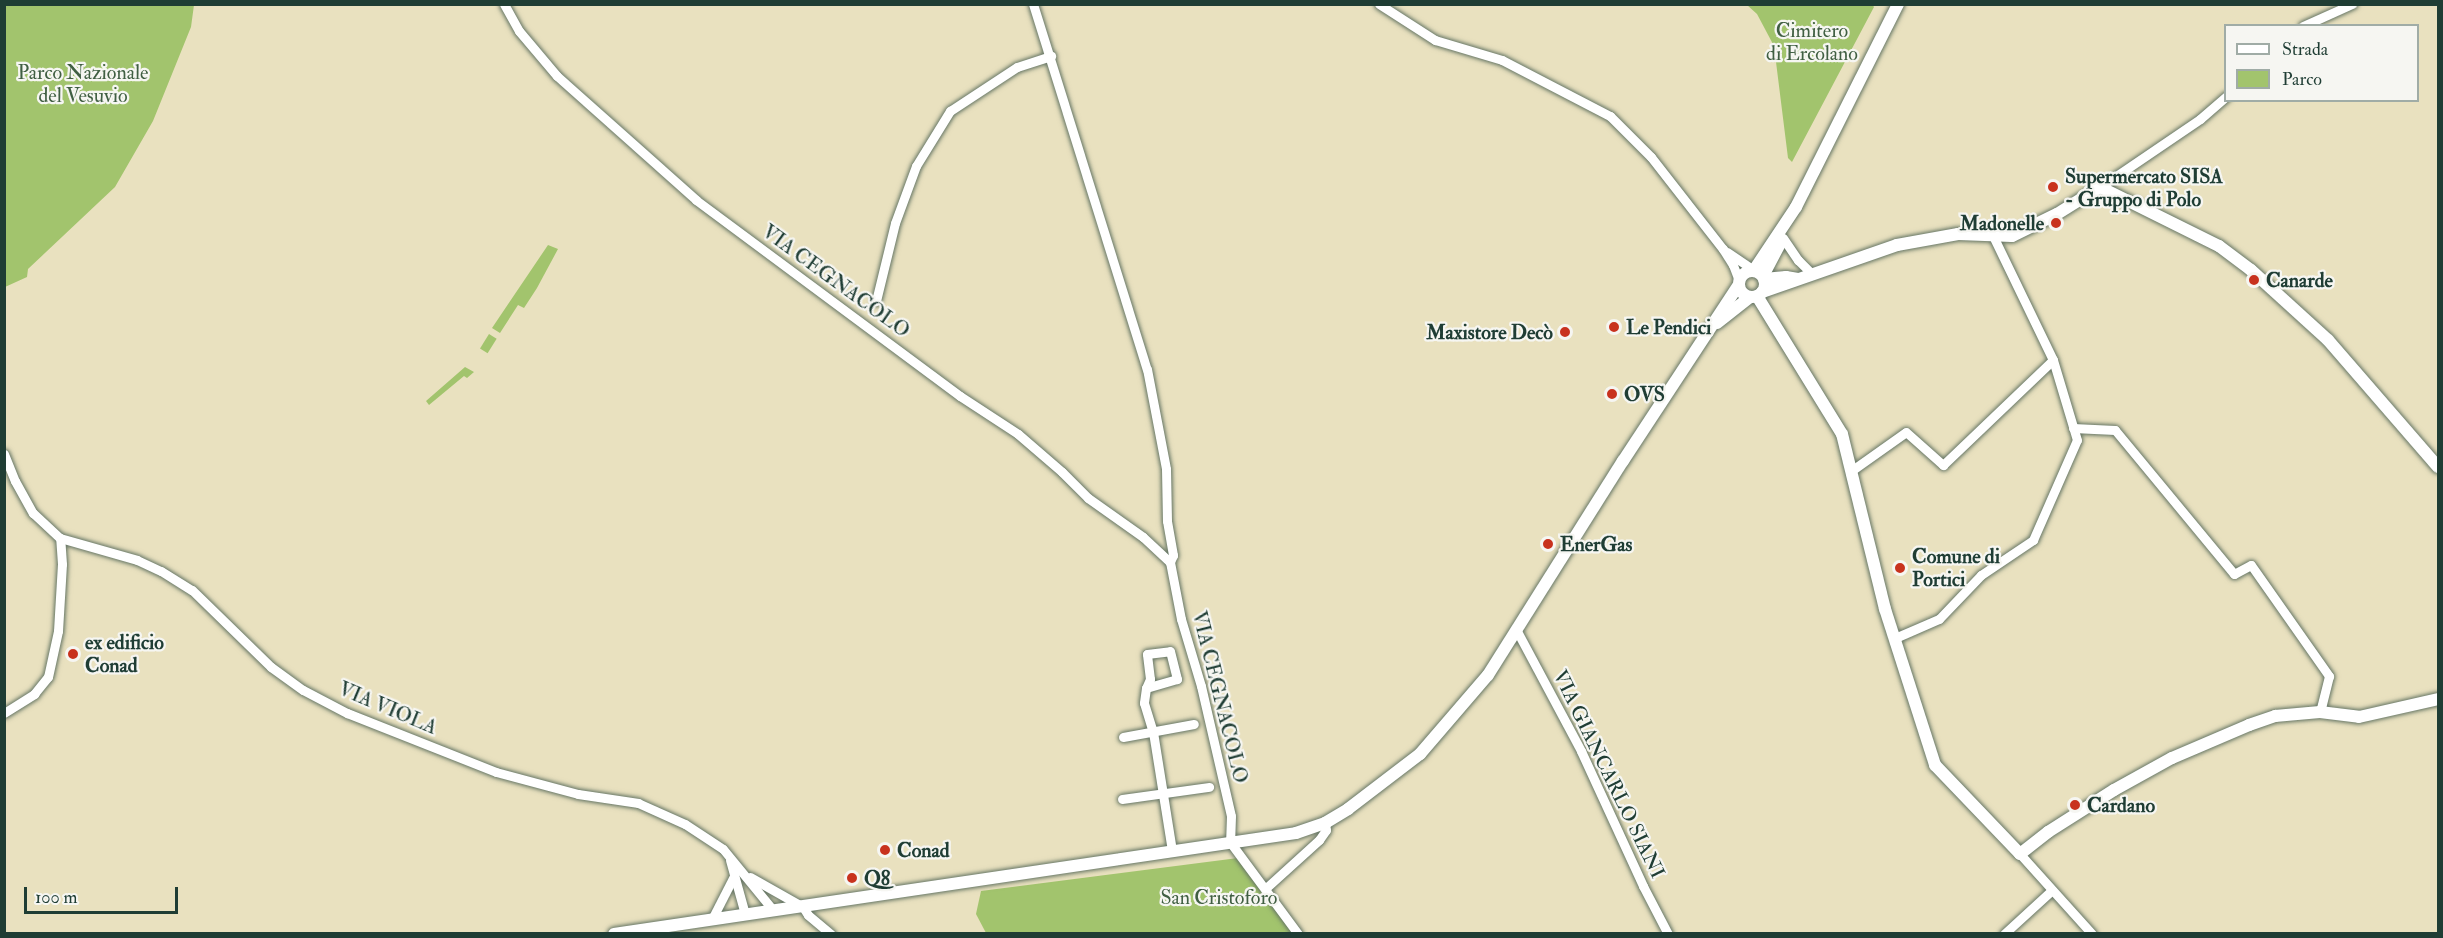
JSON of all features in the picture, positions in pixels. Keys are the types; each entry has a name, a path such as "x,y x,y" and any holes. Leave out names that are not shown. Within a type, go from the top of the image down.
{"street":[{"name":"VIA CEGNACOLO","path":"504,4 519,31 558,76 696,200 960,396 1018,434 1088,498 1143,537 1170,562"},
{"name":"VIA CEGNACOLO","path":"1034,4 1147,369 1166,469 1167,521 1173,555 1170,562 1181,619 1201,686 1212,743 1231,816 1230,842"},
{"path":"1379,4 1435,40 1502,60 1610,116 1651,157 1723,249 1733,265 1743,293 1756,295"},
{"path":"1898,4 1760,275 1756,295 1842,434 1895,638 1935,765 2092,933"},
{"path":"2307,24 2352,4"},
{"path":"876,301 895,223 916,166 950,111 1017,67 1051,56"},
{"path":"1709,330 1756,295 1897,245 1958,234 2012,236 2028,230 2100,187 2200,119 2224,98"},
{"path":"2100,187 2219,246 2251,270 2328,339 2439,468"},
{"path":"1760,275 1783,238 1791,216"},
{"path":"1895,638 1939,619 1981,575 2033,540 2077,440 2053,360 1993,236"},
{"path":"1783,238 1798,260 1812,274"},
{"path":"1723,249 1760,275"},
{"path":"614,933 1296,833 1325,823 1356,803 1420,754 1488,675 1746,271 1760,275 1798,279"},
{"path":"1851,471 1906,432 1943,465 2053,360"},
{"path":"2073,428 2115,430 2234,574 2251,565 2329,676 2320,712"},
{"name":"VIA VIOLA","path":"4,454 33,513 60,538 136,560 161,571 207,604 271,667 303,690 347,713 496,772 578,794 638,803 685,824 723,849 739,875 773,910"},
{"path":"4,713 34,694 48,677 58,631 62,564 60,538"},
{"name":"VIA GIANCARLO SIANI","path":"1517,631 1581,751 1643,886 1668,933"},
{"path":"1146,688 1177,679 1170,651 1147,654 1150,679 1146,688 1144,703 1154,732 1172,851"},
{"path":"2020,854 2076,813 2172,759 2275,716 2320,712 2359,717 2439,699"},
{"path":"1123,737 1194,724"},
{"path":"1122,799 1209,787"},
{"path":"1266,888 1319,840 1326,830 1325,823"},
{"path":"1230,842 1298,933"},
{"path":"712,919 739,875 803,907 808,915 831,933"},
{"name":"VIA VIOLA","path":"739,875 745,914"},
{"path":"2004,933 2052,890"}],"green space":[{"name":"Parco Nazionale del Vesuvio","path":"5,4 194,5 191,27 153,121 115,187 28,269 27,277 5,287"},
{"name":"Cimitero di Ercolano","path":"1872,4 1874,7 1792,162 1788,158 1774,46 1757,14 1747,5"},
{"path":"548,245 558,249 537,288 524,308 518,305 500,333 492,328"},
{"path":"489,334 497,339 488,353 480,348"},
{"path":"465,367 474,372 467,378 464,376 429,405 426,401"},
{"name":"San Cristoforo","path":"1238,858 1292,933 986,933 976,914 981,891"}],"place":[{"name":"Supermercato SISA - Gruppo di Polo","path":"2053,187"},
{"name":"Madonelle","path":"2056,223"},
{"name":"Canarde","path":"2254,280"},
{"name":"Le Pendici","path":"1614,327"},
{"name":"Maxistore Decò","path":"1565,332"},
{"name":"OVS","path":"1612,394"},
{"name":"EnerGas","path":"1548,544"},
{"name":"Comune di Portici","path":"1900,568"},
{"name":"ex edificio Conad","path":"73,654"},
{"name":"Cardano","path":"2075,805"},
{"name":"Conad","path":"885,850"},
{"name":"Q8","path":"852,878"}]}
